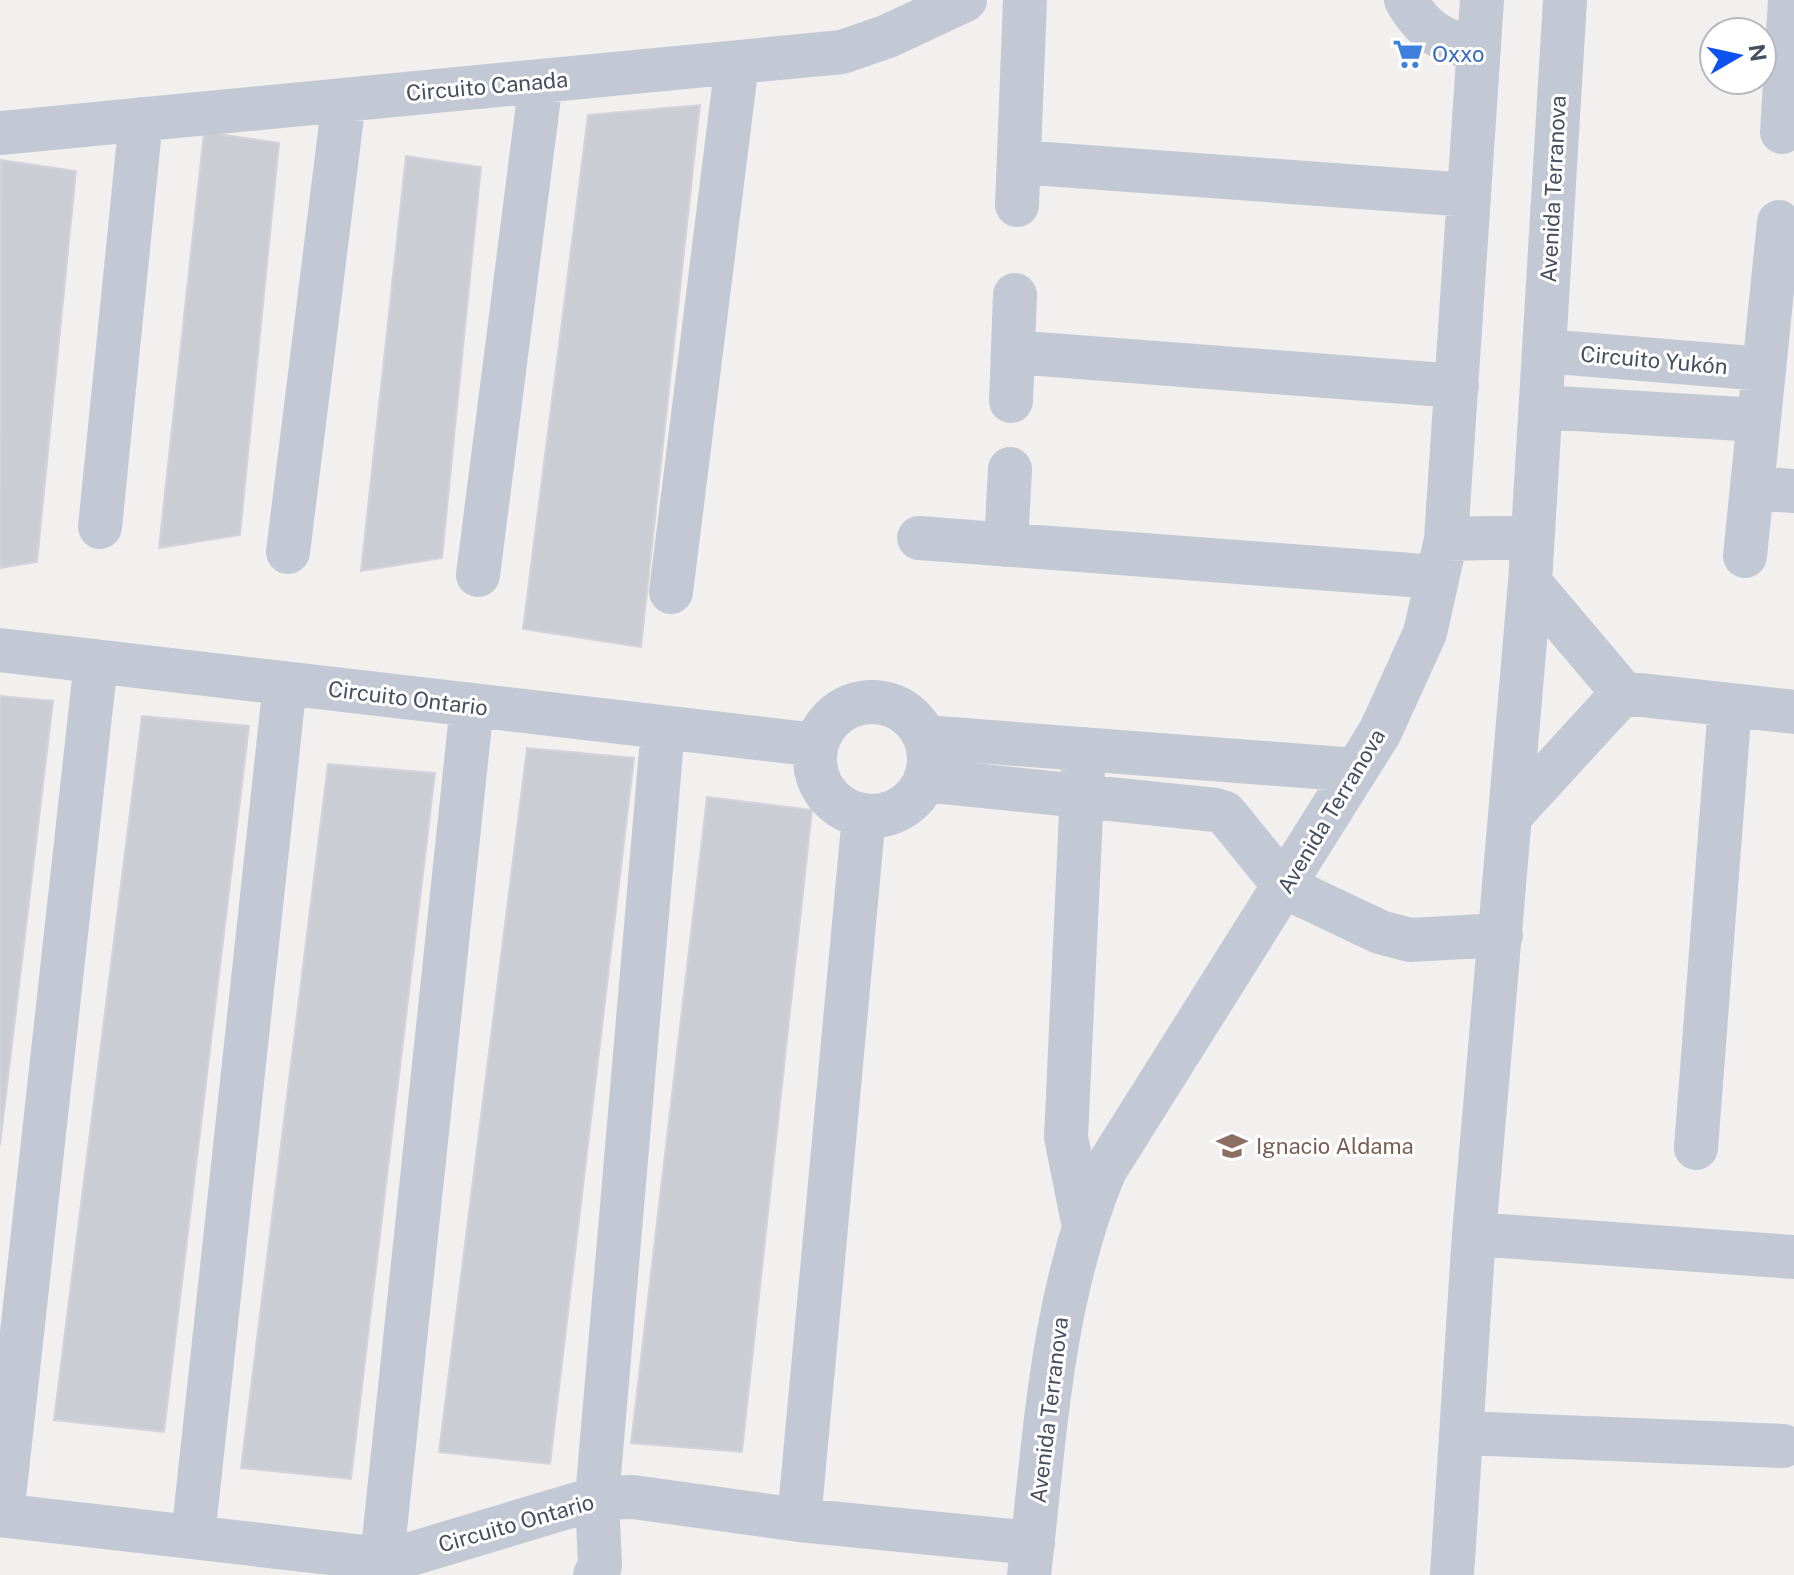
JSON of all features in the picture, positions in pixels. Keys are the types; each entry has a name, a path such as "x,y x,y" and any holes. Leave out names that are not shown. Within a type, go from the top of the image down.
{"street":[{"name":"Circuito Canada","path":"0,133 842,52 888,36 965,0"},
{"path":"1025,0 1018,184 1469,195"},
{"path":"1406,0 1419,22 1437,37 1479,48"},
{"name":"Avenida Terranova","path":"1031,1559 1052,1363 1067,1281 1083,1222 1105,1170 1380,732 1425,633 1442,558 1457,386 1482,0"},
{"name":"Avenida Terranova","path":"1452,1575 1474,1234 1530,583 1565,0"},
{"path":"1782,132 1790,70 1790,0"},
{"path":"671,592 737,63"},
{"path":"478,575 541,81"},
{"path":"288,552 344,100"},
{"path":"100,527 141,119"},
{"path":"1745,556 1773,490 1758,420 1764,369 1783,284 1779,222"},
{"path":"1011,401 1015,295"},
{"name":"Circuito Yukón","path":"1544,351 1764,369"},
{"path":"1013,352 1457,386"},
{"path":"1541,407 1758,420"},
{"path":"1006,545 1010,469"},
{"path":"919,538 1006,545 1442,558 1532,537"},
{"path":"1530,583 1623,693 1794,712"},
{"name":"Circuito Ontario","path":"0,650 816,745"},
{"path":"1,1515 96,661"},
{"path":"193,1537 285,683"},
{"path":"1510,816 1623,693"},
{"path":"863,702 882,702 905,712 925,737 928,749 925,780 918,792 900,809 879,816 864,815 838,805 823,789 815,767 816,745 826,725 842,710 863,702"},
{"path":"398,1564 472,705"},
{"path":"1696,1148 1730,705"},
{"path":"595,1575 600,1566 597,1498 663,728"},
{"path":"925,737 1356,770"},
{"path":"1083,1222 1066,1137 1084,749"},
{"path":"925,780 1225,813 1285,887 1380,932 1410,940 1501,935"},
{"path":"799,1520 864,815"},
{"path":"1474,1234 1794,1257"},
{"path":"1463,1433 1783,1446"},
{"name":"Circuito Ontario","path":"1,1515 398,1564 597,1498 633,1497 799,1520 1031,1559"}],"building":[{"path":"700,105 641,647 523,629 588,115"},
{"path":"204,132 279,143 240,535 159,548"},
{"path":"406,156 481,167 442,558 361,571"},
{"path":"1,160 76,171 37,562 0,568"},
{"path":"0,696 53,701 0,1145"},
{"path":"142,716 249,726 164,1432 54,1420"},
{"path":"527,748 634,758 550,1464 439,1452"},
{"path":"328,764 435,773 351,1479 241,1468"},
{"path":"707,797 812,810 742,1452 631,1443"}],"place":[{"name":"Oxxo","path":"1408,54"},
{"name":"Ignacio Aldama","path":"1232,1146"}]}
